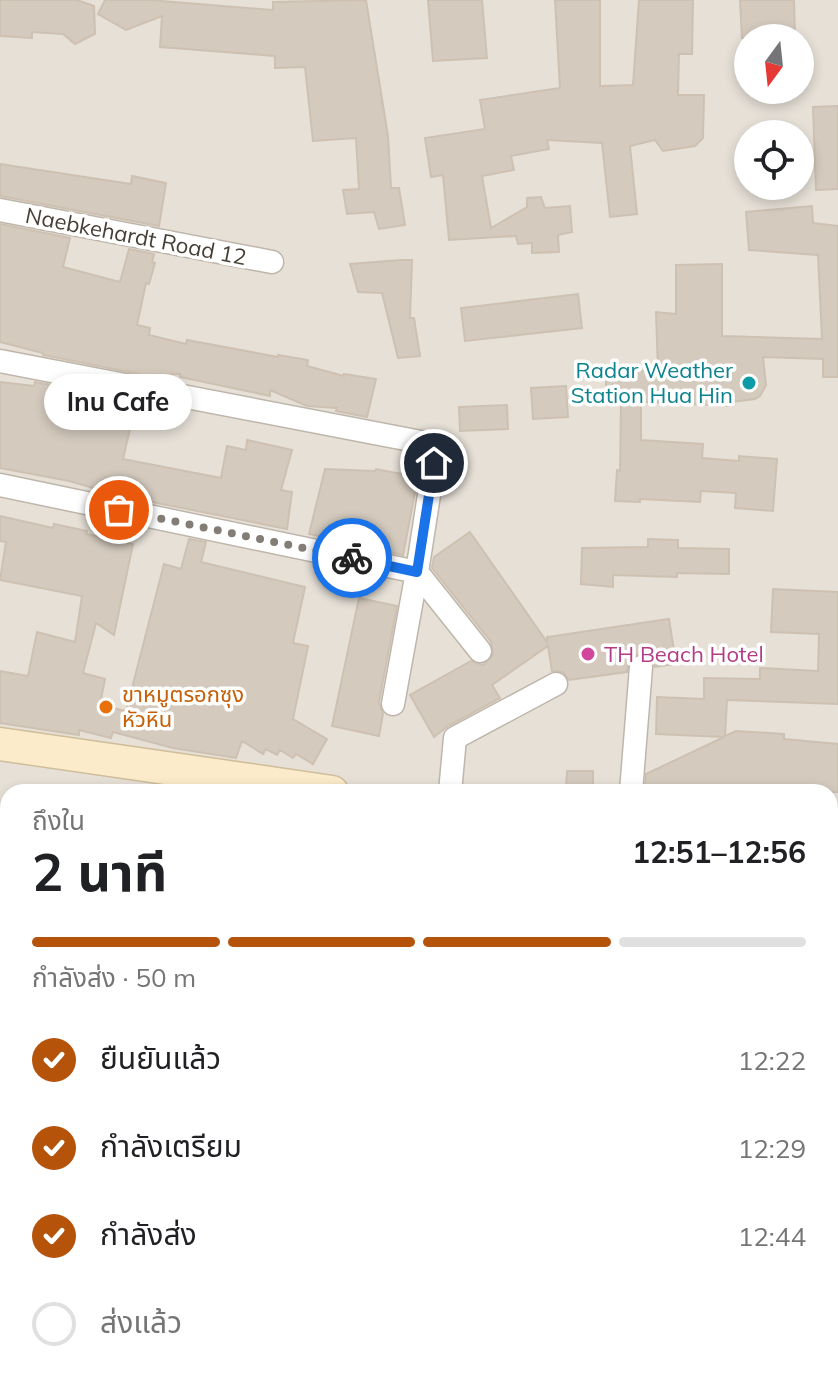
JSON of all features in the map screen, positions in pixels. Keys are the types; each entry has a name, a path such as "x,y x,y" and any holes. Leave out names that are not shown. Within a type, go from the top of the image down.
{"street":[{"name":"Naebkehardt Road 12","path":"0,210 272,262"},
{"path":"0,361 421,442 434,463 393,704"},
{"path":"0,485 417,572 480,651"},
{"path":"632,784 641,667"},
{"path":"451,784 455,738 556,684"},
{"path":"0,744 214,784"}],"shaded area":[{"path":"0,0 838,0 838,784 0,784"}],"building":[{"path":"0,0 77,0 94,6 95,34 75,44 63,34 32,32 32,38 0,36"},
{"path":"105,0 149,0 273,10 273,2 366,0 388,136 391,188 399,188 405,225 379,229 374,212 347,214 343,190 359,189 356,138 313,141 305,67 275,68 275,56 160,47 162,16 126,30 98,14"},
{"path":"428,0 482,0 487,58 433,61"},
{"path":"555,0 600,0 600,86 633,85 639,0 693,0 692,54 679,54 678,95 704,95 703,138 695,146 663,151 655,140 630,146 637,214 610,217 602,143 547,140 549,149 511,156 514,170 482,176 491,228 527,207 527,198 541,197 545,208 570,206 572,232 558,235 559,252 532,253 532,243 518,244 516,236 449,240 443,175 431,177 425,138 485,129 480,100 560,88"},
{"path":"740,0 794,0 795,24 741,24"},
{"path":"838,106 838,189 816,190 813,107"},
{"path":"0,164 131,184 132,176 166,183 159,226 0,196"},
{"path":"812,206 813,223 838,226 838,377 823,377 823,359 763,357 766,385 755,399 732,402 732,406 641,404 641,440 703,444 702,458 739,461 739,456 777,459 773,511 735,508 736,493 701,491 700,502 615,501 617,470 620,471 621,404 606,404 606,370 658,371 656,312 676,314 676,265 722,264 722,336 822,339 818,255 749,250 746,212"},
{"path":"0,224 70,238 63,267 120,282 129,249 154,254 152,262 155,263 149,284 146,283 137,325 150,328 149,335 186,344 187,340 308,360 307,366 344,376 376,379 367,417 336,411 337,408 307,406 270,390 270,396 180,377 180,374 144,375 43,355 0,342"},
{"path":"412,260 410,318 414,318 420,356 398,358 382,293 358,292 350,264"},
{"path":"578,294 582,328 465,341 461,308"},
{"path":"0,382 34,386 35,382 105,395 103,405 134,412 123,459 221,478 227,446 246,450 247,440 292,450 281,490 292,492 287,529 0,468"},
{"path":"566,386 568,417 533,419 531,388"},
{"path":"507,405 508,429 460,431 459,407"},
{"path":"325,469 376,469 418,477 403,555 309,534"},
{"path":"0,516 53,528 54,524 133,544 114,635 96,623 83,673 105,679 100,705 126,711 164,564 181,569 189,539 206,542 201,562 305,587 293,643 308,646 293,719 327,739 313,764 296,754 293,758 280,750 277,755 266,749 263,754 242,741 236,758 173,748 113,732 111,738 79,730 79,735 0,723 0,671 28,676 37,632 75,642 82,596 0,580 6,542 0,541"},
{"path":"470,532 547,642 547,637 669,619 676,664 655,667 650,656 641,653 630,658 627,672 569,680 563,672 552,671 548,646 492,685 500,698 434,737 410,695 471,661 483,665 493,655 491,642 432,568 434,557"},
{"path":"648,539 678,540 678,548 729,549 729,574 677,573 677,577 613,575 613,587 581,584 582,548 648,547"},
{"path":"773,589 838,592 838,704 727,700 725,736 736,731 784,734 784,739 838,744 838,784 645,784 646,774 724,737 656,734 657,697 704,699 704,678 760,679 760,668 818,671 819,634 771,632"},
{"path":"359,598 397,606 379,702 383,714 379,736 332,726"},
{"path":"567,771 593,771 593,784 566,784"}],"way so far":[{"path":"119,510 352,558"}],"place":[{"name":"Radar Weather Station Hua Hin","path":"749,383"},
{"name":"Inu Cafe","path":"119,510"},
{"name":"TH Beach Hotel","path":"588,654"},
{"name":"ขาหมูตรอกซุง หัวหิน","path":"106,707"}],"route":[{"path":"352,558 417,572 434,463"}]}
